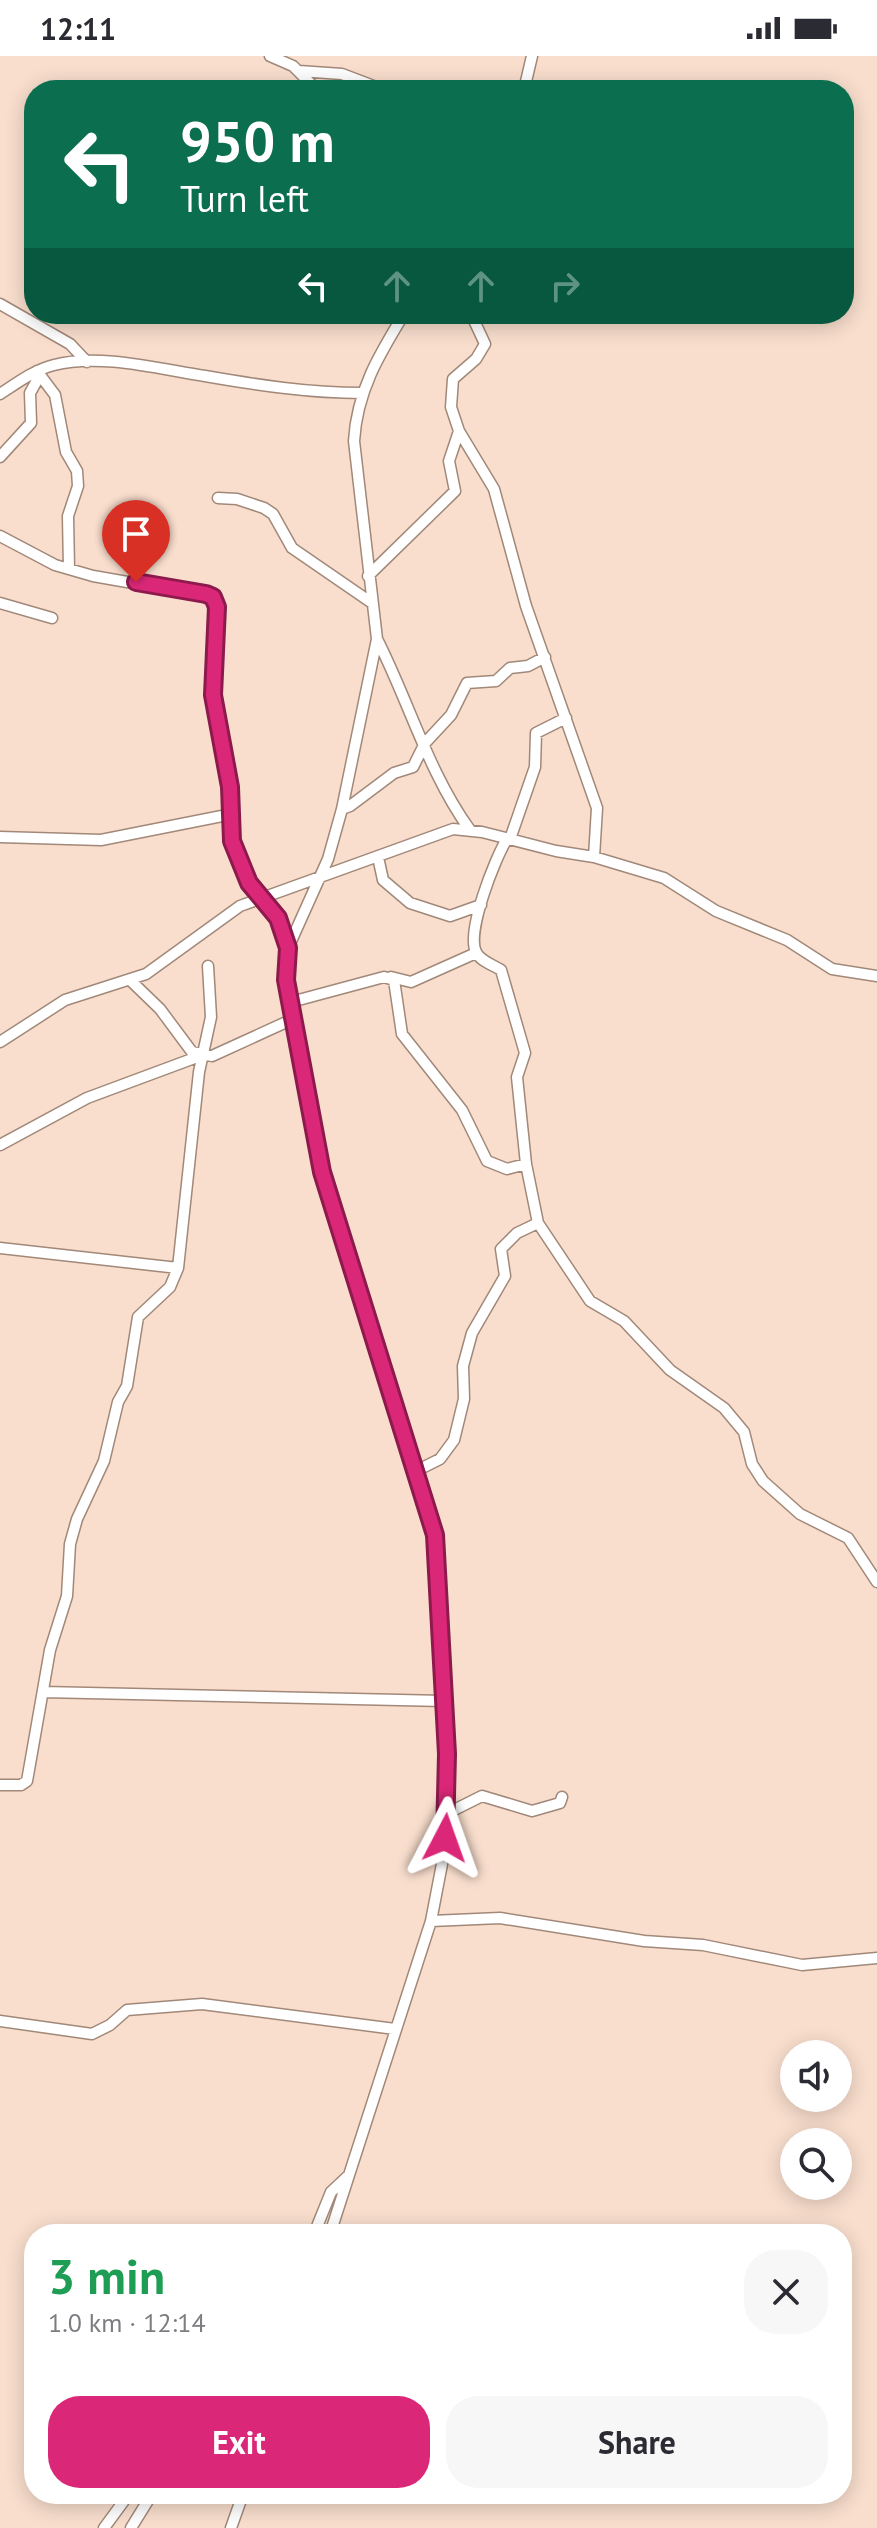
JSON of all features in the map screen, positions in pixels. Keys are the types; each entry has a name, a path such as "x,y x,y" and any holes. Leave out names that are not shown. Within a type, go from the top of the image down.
{"street":[{"path":"270,56 299,71 308,80"},
{"path":"526,80 532,56"},
{"path":"299,71 342,74 358,80"},
{"path":"0,304 24,318"},
{"path":"35,324 70,344 87,362"},
{"path":"397,324 376,357 362,393 354,441 377,639 448,801 470,830"},
{"path":"476,324 485,344 451,385 451,407 459,431 494,489 526,606 597,808 594,857"},
{"path":"0,394 55,364 87,362 164,369 270,387 362,393"},
{"path":"0,457 31,423 30,393 38,373"},
{"path":"38,373 55,395 66,452 77,471 78,486 68,516 69,569"},
{"path":"368,576 455,491 449,461 459,431"},
{"path":"218,498 237,499 273,514 292,548 372,603"},
{"path":"0,536 69,569 213,597 217,619 213,695 232,814 232,841 249,883 278,918 288,948"},
{"path":"0,603 52,618"},
{"path":"333,2224 431,1921 448,1813 438,1559 416,1471 322,1172 286,980 288,948 318,881 342,809 377,639"},
{"path":"342,809 394,773 413,767 425,743 451,715 467,683 496,681 510,668 528,666 545,657"},
{"path":"476,953 475,935 481,905 535,767 536,733 566,718"},
{"path":"0,837 101,840 232,814"},
{"path":"0,1042 65,1000 130,980 163,964 222,916 261,897 318,881 448,830 470,830 594,857 664,878 716,911 787,940 832,969 877,976"},
{"path":"378,857 383,880 410,903 450,916 481,905"},
{"path":"291,1002 389,977 411,982 476,953"},
{"path":"476,953 501,970 525,1053 517,1077 526,1164 538,1223 590,1301 624,1321 670,1370 724,1408 744,1432 752,1464 763,1481 800,1514 848,1538 877,1582"},
{"path":"0,1785 21,1785 27,1781 58,1620 67,1596 70,1544 82,1503 104,1461 118,1402 127,1386 138,1317 170,1287 178,1268 202,1056 211,1017 208,966"},
{"path":"389,977 396,984 402,1034 462,1110 487,1161 507,1169 526,1164"},
{"path":"130,980 160,1009 192,1052 202,1056"},
{"path":"0,1145 87,1098 293,1019"},
{"path":"416,1471 440,1459 454,1440 464,1399 463,1366 472,1333 505,1276 501,1249 517,1233 538,1223"},
{"path":"0,1248 178,1268"},
{"path":"43,1692 444,1701"},
{"path":"448,1813 479,1797 508,1801 532,1811 560,1803 562,1797"},
{"path":"431,1921 500,1918 644,1941 703,1945 802,1965 877,1958"},
{"path":"0,2021 92,2034 110,2025 127,2010 202,2004 395,2029"},
{"path":"318,2224 331,2192 347,2177"},
{"path":"104,2528 122,2504"},
{"path":"131,2528 146,2504"},
{"path":"231,2528 239,2504"}],"route":[{"path":"136,582 206,594 213,597 217,607 213,695 230,787 232,841 249,883 278,918 288,948 286,980 322,1172 435,1535 447,1754 448,1813 445,1838"}]}
